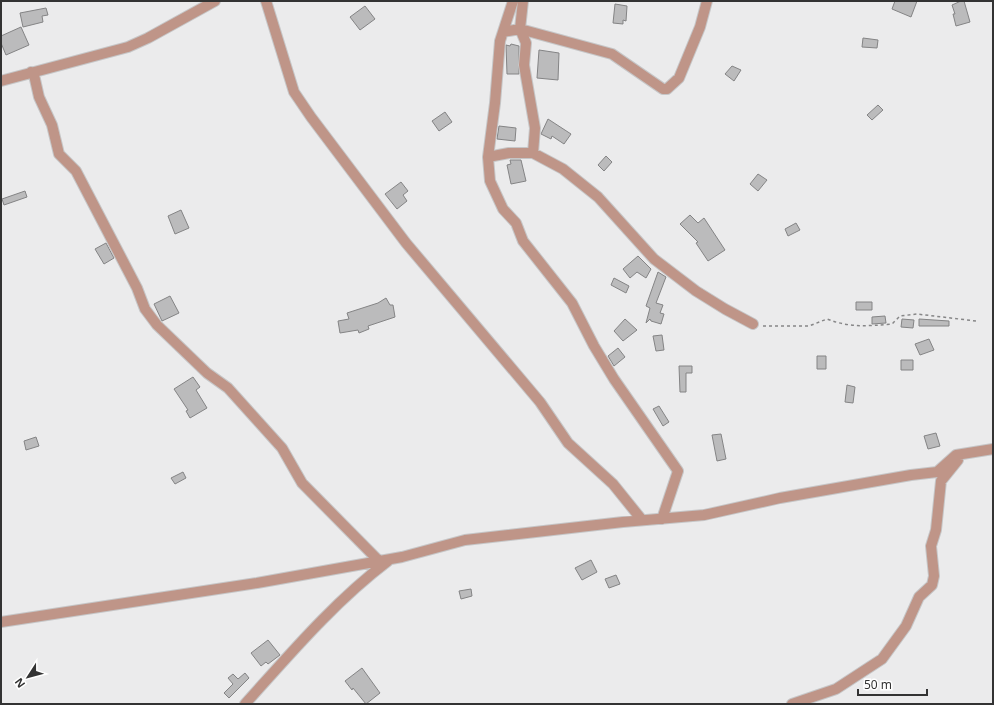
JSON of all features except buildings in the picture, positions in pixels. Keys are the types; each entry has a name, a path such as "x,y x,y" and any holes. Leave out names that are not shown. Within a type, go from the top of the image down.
{"street":[{"path":"1,81 128,46 148,38 215,1"},
{"path":"266,1 294,92 310,117 406,243 540,402 568,443 613,484 642,520"},
{"path":"513,1 500,41 495,104 488,157 490,181 503,209 516,223 523,241 572,303 594,346 614,379 678,471 662,518"},
{"path":"523,1 520,29 526,43 524,65 535,128 533,153"},
{"path":"503,32 520,29 612,54 663,89 667,89 679,78 700,27 706,1"},
{"path":"31,72 34,75 39,98 52,125 59,154 76,171 137,288 145,309 157,325 207,373 228,388 282,448 302,483 379,562"},
{"path":"488,157 509,152 533,153 563,169 598,196 654,259 696,291 753,324"},
{"path":"1,622 257,583 379,562 465,540 642,520 704,515 780,498 911,475 937,472 956,455 993,449"},
{"path":"792,704 836,689 882,659 906,626 919,597 932,585 934,576 931,546 936,530 941,481 962,454"},
{"path":"245,704 329,613 360,582 390,560"}],"path":[{"path":"753,324 766,327 809,326 827,319 843,325 868,326 892,324 900,316 917,314 976,320"}]}
